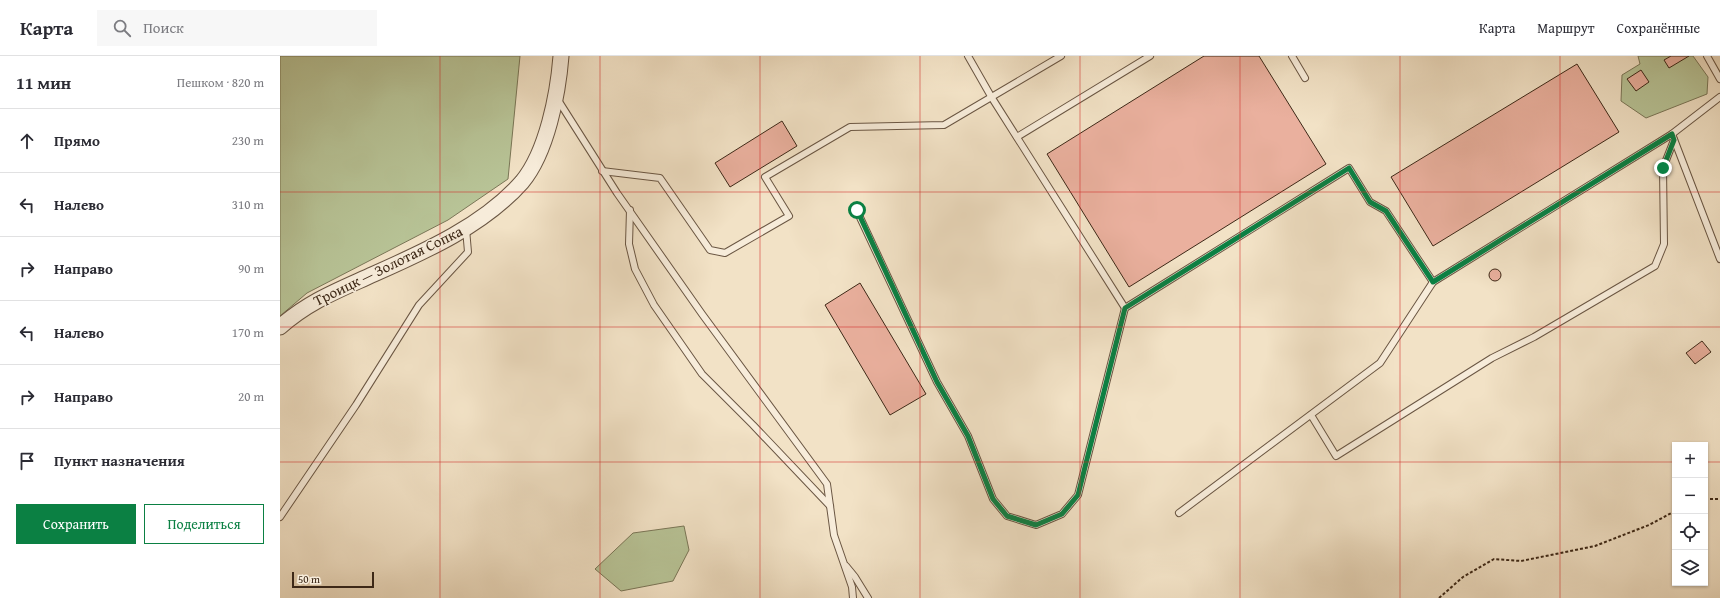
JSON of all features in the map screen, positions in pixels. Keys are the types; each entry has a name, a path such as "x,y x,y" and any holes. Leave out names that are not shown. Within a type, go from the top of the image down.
{"street":[{"name":"Троицк — Золотая Сопка","path":"280,327 307,306 325,295 408,259 466,228 499,205 523,181 537,157 548,130 561,56"}],"lane":[{"path":"968,56 992,98 1125,308"},
{"path":"602,170 660,178 710,250 725,253 789,216 764,177 850,127 944,125 1061,56"},
{"path":"1017,137 1150,56"},
{"path":"1292,56 1305,78"},
{"path":"1707,56 1720,79"},
{"path":"555,96 602,170 702,314 827,484 834,535 852,587 853,598"},
{"path":"1179,513 1380,364 1433,282 1672,134 1720,97"},
{"path":"1672,134 1720,258"},
{"path":"1311,415 1336,456 1492,358 1534,337 1655,266 1664,244 1663,168 1674,140"},
{"path":"857,210 937,382 968,436 993,499 1007,516 1036,525 1062,514 1078,495 1125,308 1349,168 1370,202 1386,211 1433,282"},
{"path":"630,210 629,244 635,268 654,305 702,374 830,506"},
{"path":"280,517 356,405 419,305 468,252 466,228"},
{"path":"844,564 855,576 868,598"}],"path":[{"path":"1708,499 1720,499"},
{"path":"1439,598 1463,577 1494,559 1521,561 1595,546 1649,525 1672,513"}],"green space":[{"path":"280,56 520,56 508,179 448,220 307,293 280,316"},
{"path":"1638,56 1693,56 1708,77 1707,94 1646,118 1621,101 1622,75 1640,64"},
{"path":"684,526 689,550 673,581 621,591 595,569 633,533"}],"building":[{"path":"1204,56 1259,56 1326,164 1129,287 1047,154"},
{"path":"1671,56 1689,56 1669,68 1664,60"},
{"path":"1577,64 1619,132 1433,246 1391,177"},
{"path":"1641,70 1649,82 1636,91 1627,79"},
{"path":"782,121 797,146 730,187 715,163"},
{"path":"1495,269 1499,271 1501,275 1499,279 1495,281 1491,279 1489,275 1491,271"},
{"path":"860,283 926,394 890,415 825,305"},
{"path":"1702,341 1711,352 1695,364 1686,353"}],"route":[{"path":"857,210 937,382 968,436 993,499 1007,516 1036,525 1062,514 1078,495 1125,308 1349,168 1370,202 1386,211 1433,282 1672,134 1674,140 1663,168"}]}
